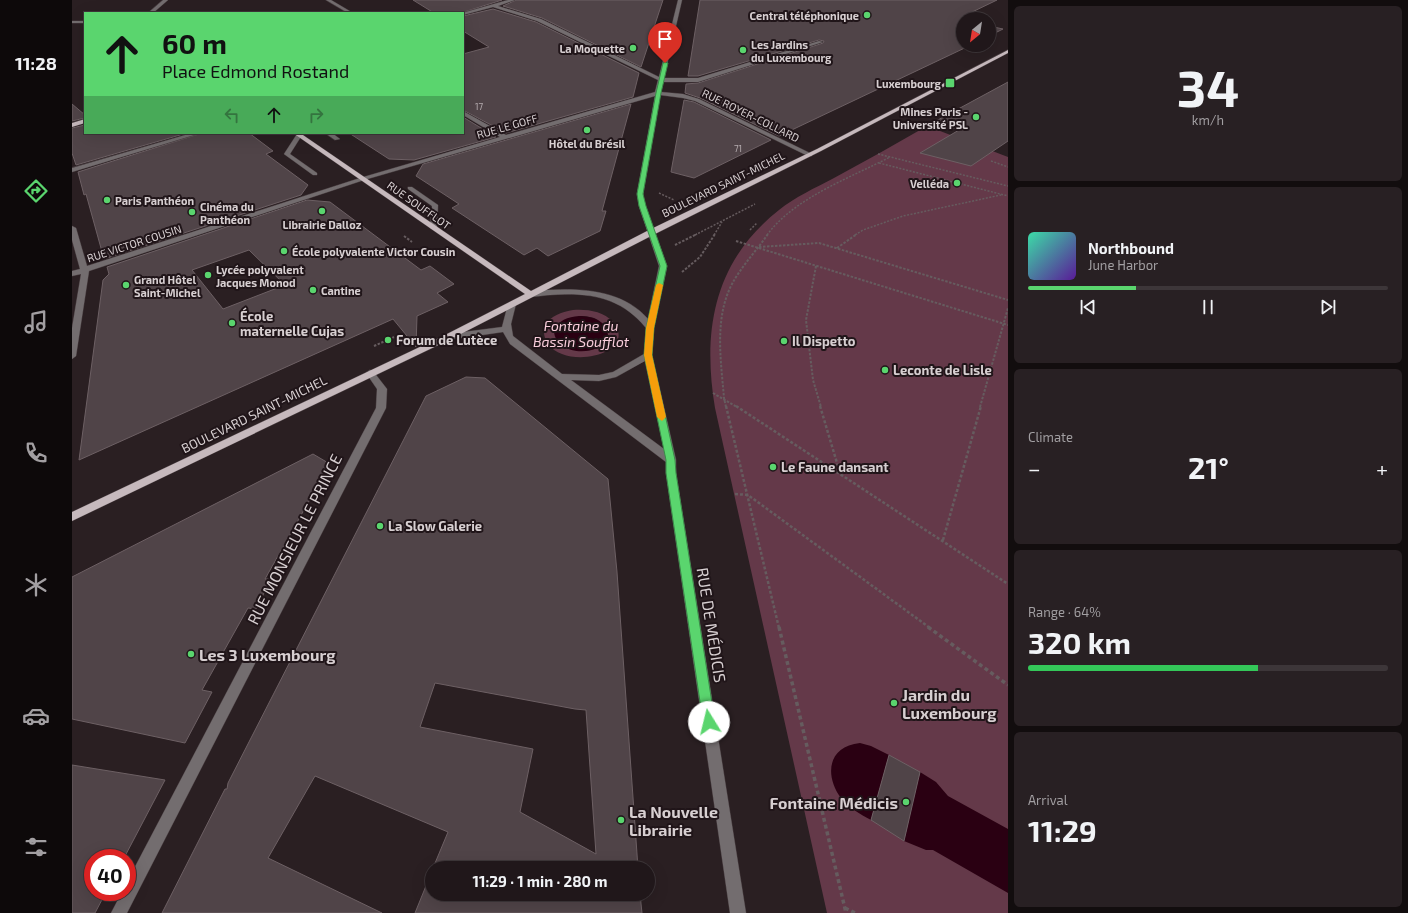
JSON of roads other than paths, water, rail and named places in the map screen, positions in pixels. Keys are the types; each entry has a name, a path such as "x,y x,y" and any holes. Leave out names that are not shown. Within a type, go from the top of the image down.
{"main road":[{"name":"BOULEVARD SAINT-MICHEL","path":"72,517 370,373 448,337 652,232 810,155 1008,51"},
{"path":"72,124 84,121"},
{"name":"RUE SOUFFLOT","path":"297,134 530,294"}],"street":[{"path":"151,12 166,0"},
{"path":"328,0 349,12"},
{"path":"464,14 513,0"},
{"path":"560,377 599,378 616,374 648,355 650,328 663,266 642,206 640,194 658,93 680,0"},
{"path":"495,6 539,20 662,80 698,80 821,42"},
{"path":"72,22 84,22"},
{"name":"RUE ROYER-COLLARD","path":"658,93 683,96 697,100 810,155"},
{"name":"RUE LE GOFF","path":"362,179 658,93"},
{"path":"464,114 504,137"},
{"path":"72,170 195,134"},
{"path":"297,134 287,154 315,174"},
{"path":"330,134 337,139"},
{"name":"RUE VICTOR COUSIN","path":"72,274 362,179"},
{"path":"410,188 435,205 434,228"},
{"path":"72,228 85,271 72,356"},
{"path":"530,294 579,291 605,296 636,312 650,328"},
{"path":"512,304 505,329 507,336 513,342 671,460"},
{"name":"BOULEVARD SAINT-MICHEL","path":"448,337 505,329"},
{"name":"RUE DE MÉDICIS","path":"648,355 671,460 671,473 738,913"},
{"name":"RUE MONSIEUR LE PRINCE","path":"119,913 381,408 382,389 370,373"}],"water":[{"name":"Fontaine du Bassin Soufflot","path":"579,316 594,318 602,323 608,336 604,343 597,348 588,351 579,351 562,345 556,339 554,331 558,324 571,317"},
{"path":"860,743 871,746 889,755 871,820 844,802 832,780 832,763 835,756 849,745"},
{"path":"920,772 936,782 948,796 1008,829 1008,893 933,850 926,850 904,841 916,788 913,774 919,777"}],"place":[{"name":"Central téléphonique","path":"867,15"},
{"name":"La Moquette","path":"633,48"},
{"name":"Les Jardins du Luxembourg","path":"743,50"},
{"name":"Luxembourg","path":"950,83"},
{"name":"Mines Paris - Université PSL","path":"976,117"},
{"name":"Hôtel du Brésil","path":"587,130"},
{"name":"Velléda","path":"957,183"},
{"name":"Paris Panthéon","path":"107,200"},
{"name":"Librairie Dalloz","path":"322,211"},
{"name":"Cinéma du Panthéon","path":"192,212"},
{"name":"École polyvalente Victor Cousin","path":"284,251"},
{"name":"Lycée polyvalent Jacques Monod","path":"208,275"},
{"name":"Grand Hôtel Saint-Michel","path":"126,285"},
{"name":"Cantine","path":"313,290"},
{"name":"École maternelle Cujas","path":"232,323"},
{"name":"Forum de Lutèce","path":"388,340"},
{"name":"Il Dispetto","path":"784,341"},
{"name":"Leconte de Lisle","path":"885,370"},
{"name":"Le Faune dansant","path":"773,467"},
{"name":"La Slow Galerie","path":"380,526"},
{"name":"Les 3 Luxembourg","path":"191,654"},
{"name":"Jardin du Luxembourg","path":"894,703"},
{"name":"Fontaine Médicis","path":"906,802"},
{"name":"La Nouvelle Librairie","path":"621,820"}]}
